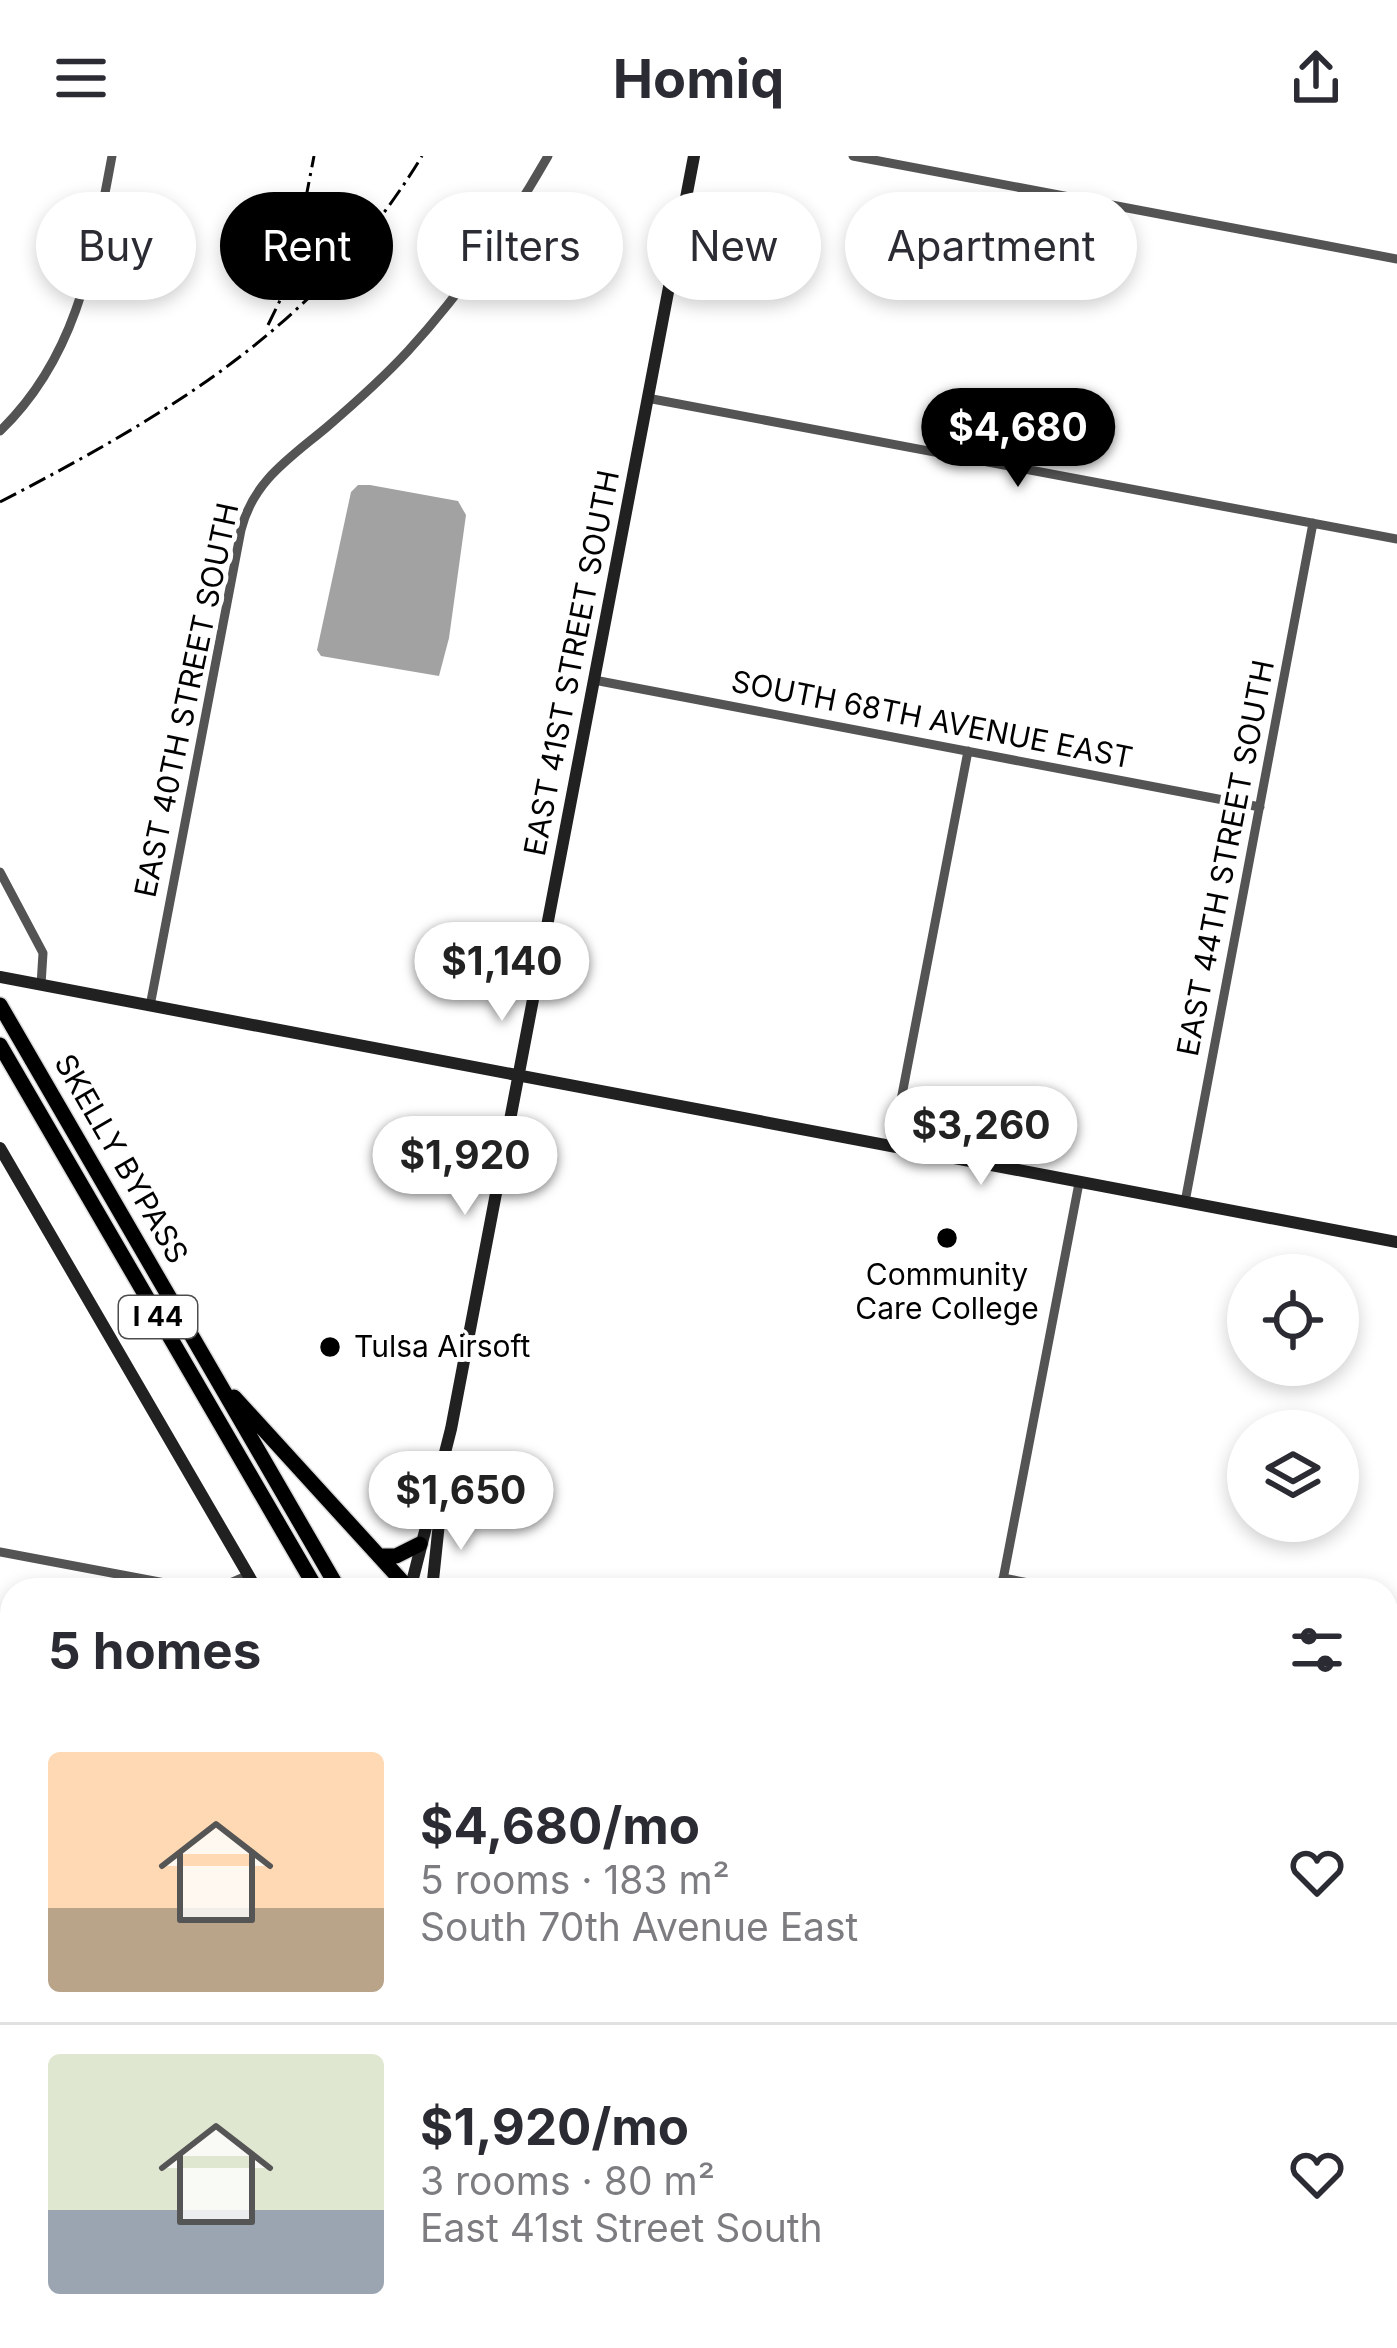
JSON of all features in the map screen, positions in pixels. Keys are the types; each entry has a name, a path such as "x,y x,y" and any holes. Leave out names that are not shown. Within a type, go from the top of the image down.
{"highway":[{"name":"SKELLY BYPASS","path":"0,1005 332,1578"},
{"name":"SKELLY BYPASS","path":"0,1045 310,1578"},
{"path":"215,1376 399,1578"},
{"path":"379,1556 396,1556 420,1544"}],"main road":[{"name":"EAST 41ST STREET SOUTH","path":"433,1578 444,1462 694,156"},
{"path":"0,977 1397,1242"},
{"path":"0,1148 249,1576"},
{"name":"EAST 41ST STREET SOUTH","path":"413,1578 444,1462"}],"street":[{"path":"0,431 44,380 68,336 90,272 112,156"},
{"name":"EAST 40TH STREET SOUTH","path":"150,1006 250,501 274,470 353,404 431,324 488,252 548,156"},
{"path":"853,156 1397,259"},
{"path":"647,398 1397,539"},
{"name":"EAST 44TH STREET SOUTH","path":"1185,1202 1313,523"},
{"name":"SOUTH 68TH AVENUE EAST","path":"594,680 1260,807"},
{"path":"892,1147 968,751"},
{"path":"0,872 43,953 41,985"},
{"path":"1003,1578 1079,1183"},
{"path":"0,1552 138,1578"},
{"path":"244,1578 249,1576"}],"shaded area":[{"path":"358,485 458,501 466,515 439,676 321,656 317,650 351,492"}],"railway":[{"path":"268,325 290,280 314,156"},
{"path":"0,502 182,398 288,317 337,269 422,156"}],"place":[{"name":"Community Care College","path":"947,1238"},
{"name":"Tulsa Airsoft","path":"330,1347"}]}
